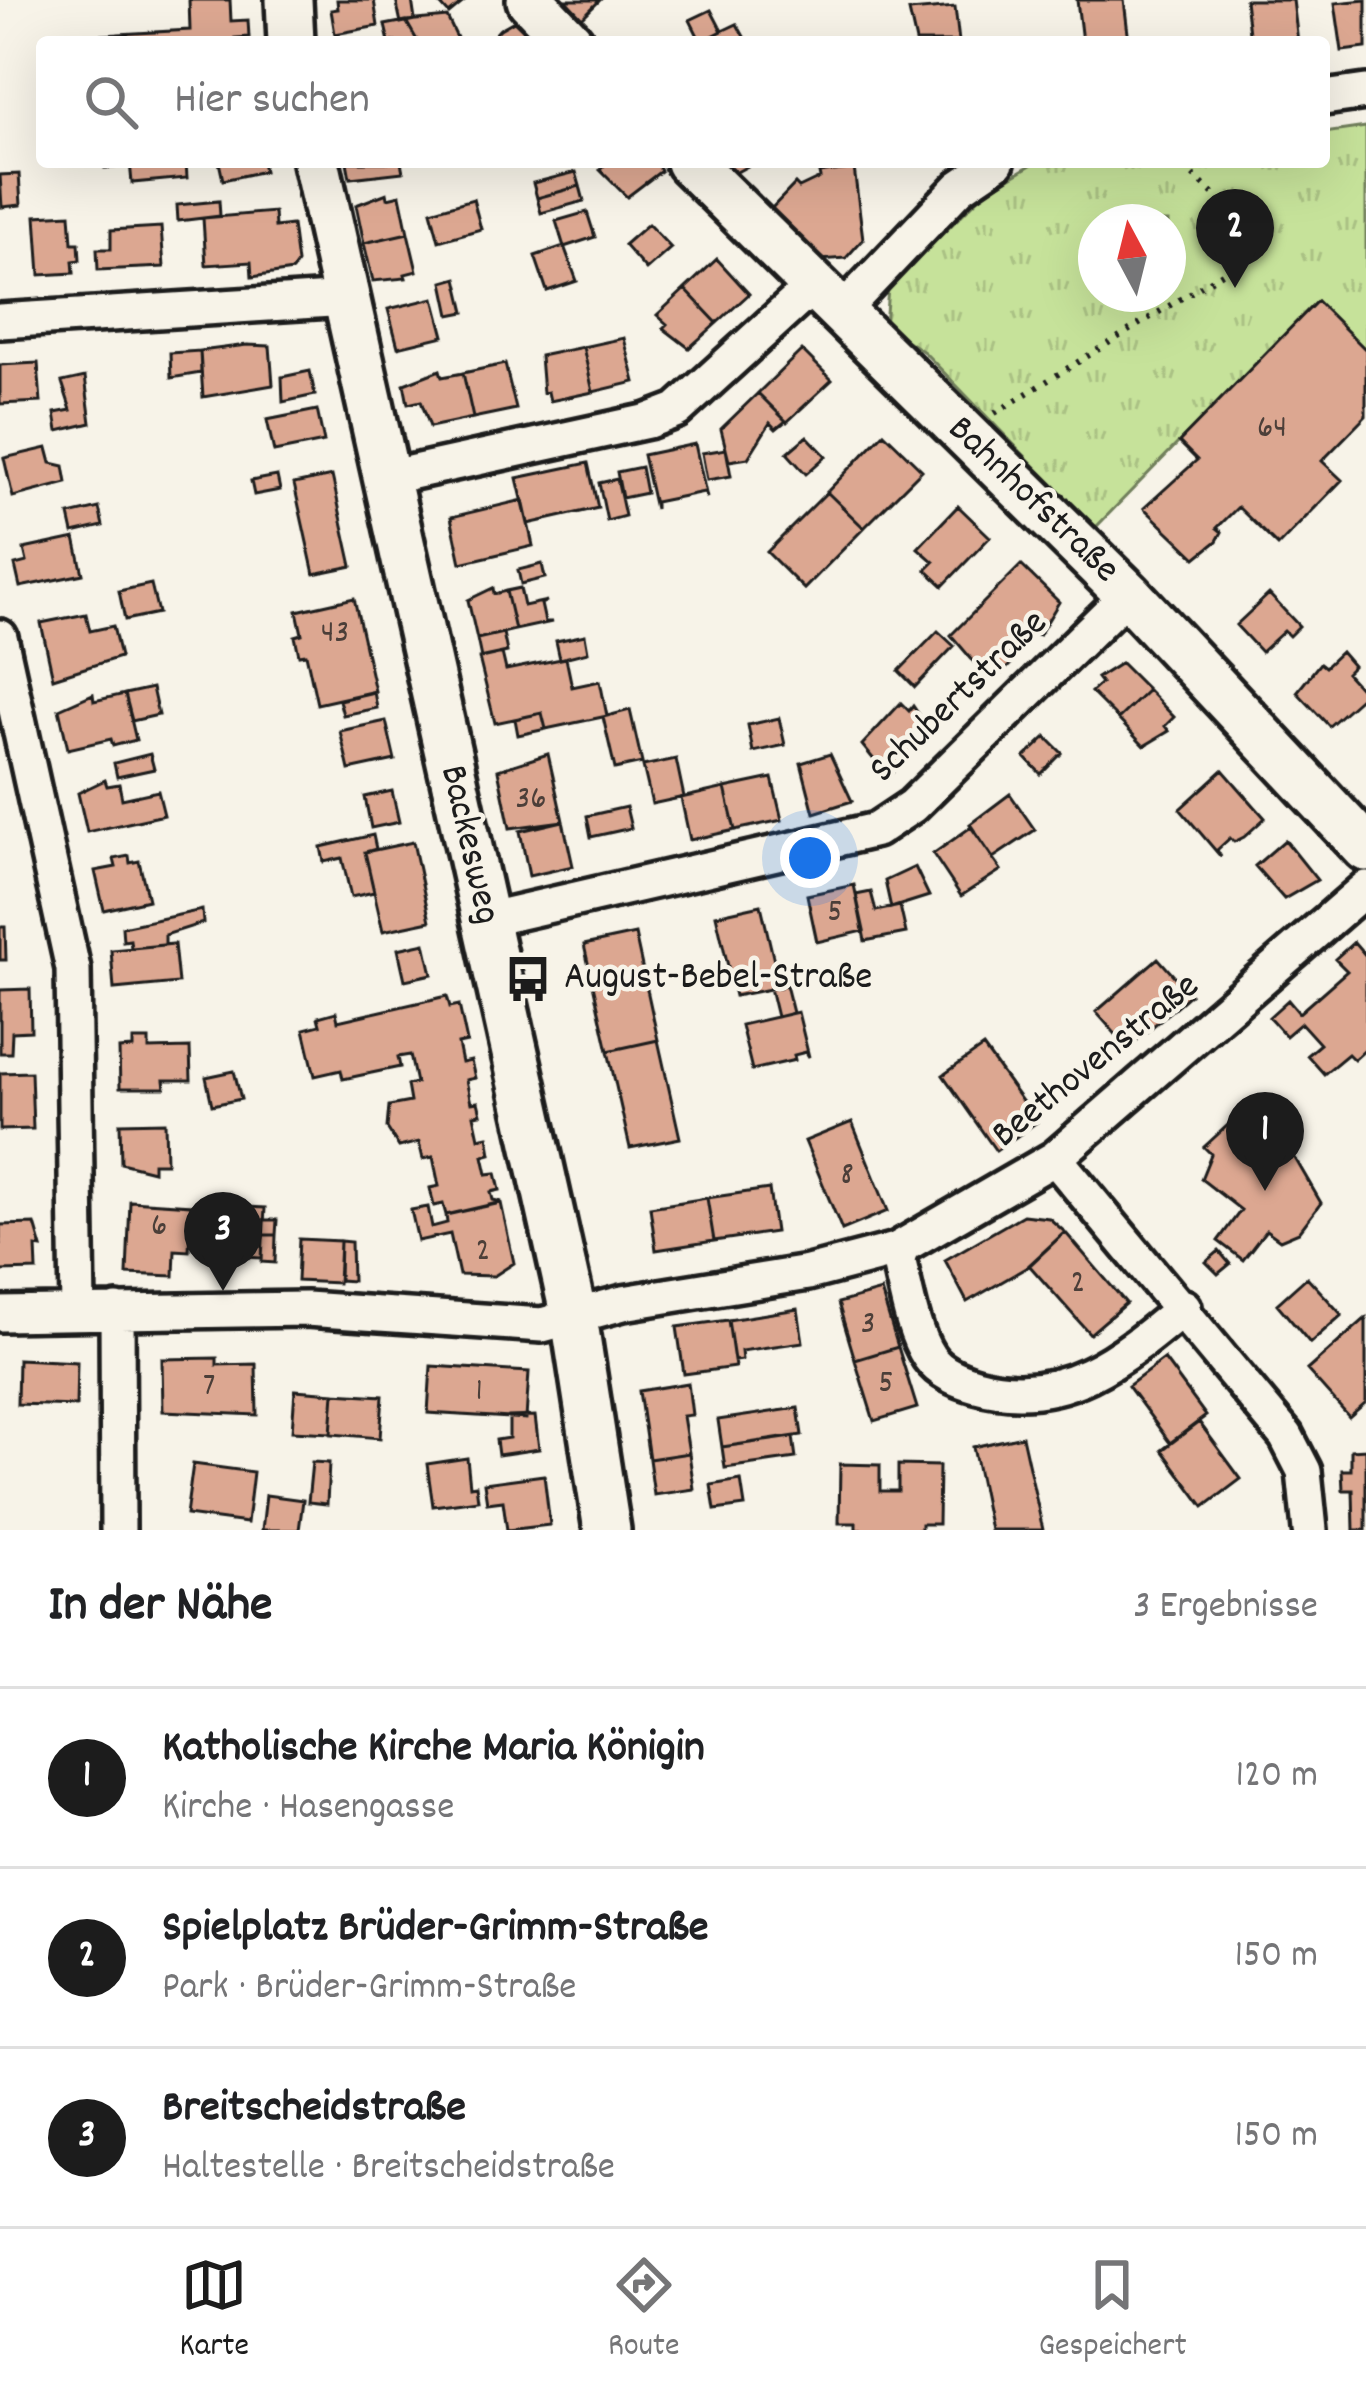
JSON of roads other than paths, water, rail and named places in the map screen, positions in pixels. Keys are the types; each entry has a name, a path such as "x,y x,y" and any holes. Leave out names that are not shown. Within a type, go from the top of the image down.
{"street":[{"path":"289,0 291,36"},
{"path":"530,0 564,36"},
{"path":"1330,97 1366,92"},
{"name":"Backesweg","path":"317,168 574,1317 607,1530"},
{"name":"Bahnhofstraße","path":"694,168 1128,594 1366,848"},
{"path":"386,478 664,416 826,300 988,168"},
{"path":"0,321 347,299"},
{"name":"Schubertstraße","path":"485,920 876,830 912,806 1128,594"},
{"path":"0,637 74,969 78,1312"},
{"name":"Beethovenstraße","path":"0,1314 306,1310 542,1325 622,1303 808,1274 896,1250 1055,1158 1366,888"},
{"path":"1055,1158 1184,1307 1297,1455 1307,1489 1310,1530"},
{"path":"896,1250 928,1357 941,1370 983,1387 1014,1392 1087,1380 1125,1357 1184,1307"},
{"path":"117,1311 118,1530"}],"place":[{"name":"Spielplatz Brüder-Grimm-Straße","path":"1235,288"},
{"name":"August-Bebel-Straße","path":"528,979"},
{"name":"Katholische Kirche Maria Königin","path":"1265,1191"},
{"name":"Breitscheidstraße","path":"223,1291"}]}
